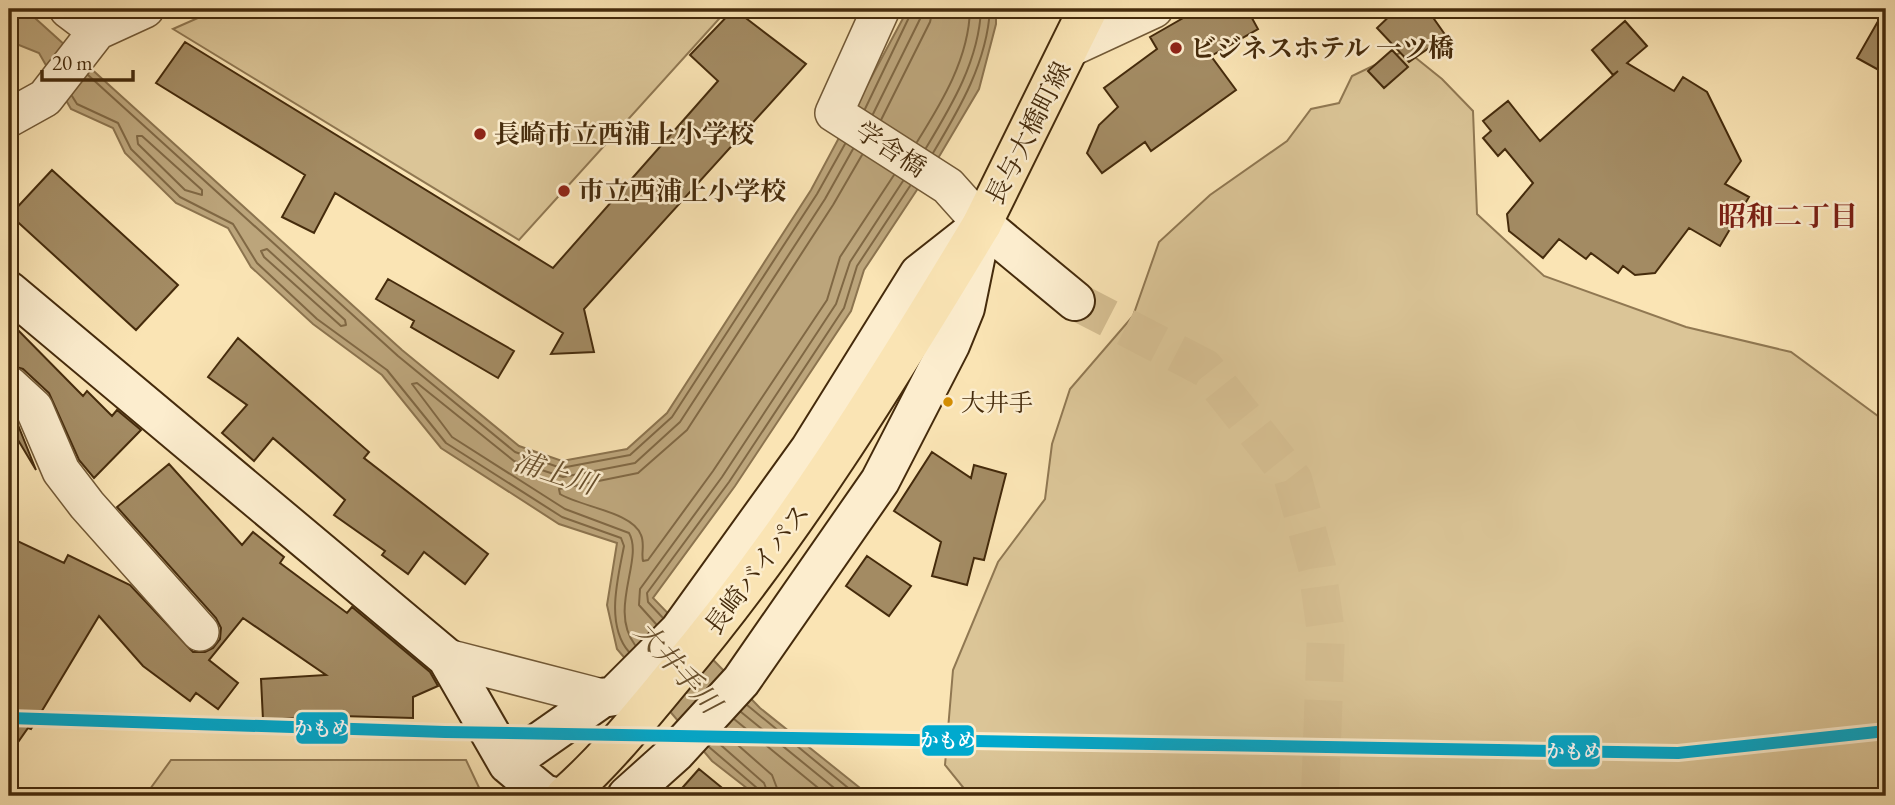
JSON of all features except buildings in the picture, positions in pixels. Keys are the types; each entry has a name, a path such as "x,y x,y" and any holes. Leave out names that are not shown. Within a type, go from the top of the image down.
{"main road":[{"name":"長与大橋町線","path":"982,224 1072,47 1088,9"},
{"name":"長崎バイパス","path":"595,790 638,718 708,656 786,562 879,419 906,360 982,224"}],"street":[{"path":"68,9 97,31"},
{"path":"9,118 45,98 97,31 145,9"},
{"name":"学舎橋","path":"881,9 834,113 948,186 982,224"},
{"path":"1072,47 1154,9"},
{"path":"508,764 638,718 708,656 880,481 950,345 965,308 982,224"},
{"path":"708,656 810,449 919,274 982,224"},
{"name":"長与大橋町線","path":"982,224 1076,301"},
{"path":"9,291 447,658 508,764 551,796"},
{"path":"9,384 34,408 61,471 80,496 200,632"},
{"path":"447,658 638,718"}],"shaded area":[{"name":"長崎市立西浦上小学校","path":"218,9 728,9 519,240 173,29"},
{"path":"1406,50 1442,79 1473,111 1477,214 1544,276 1686,327 1791,352 1886,422 1886,796 970,796 945,765 953,670 998,562 1045,499 1052,444 1070,389 1133,316 1159,242 1210,195 1287,141 1311,109 1339,103 1352,76"},
{"path":"171,760 466,760 483,796 145,796"}],"water":[{"path":"9,9 25,9 402,350 519,446 562,461 627,449 667,413 811,190 908,9 996,9 996,24 979,89 940,155 864,270 851,311 735,486 653,598 760,708 870,796 757,796 712,761 617,649 607,605 617,543 559,524 441,448 382,375 313,324 251,267 228,228 176,203 125,153 113,128 71,109 39,53 9,41"}],"tunnel":[{"path":"1075,301 1205,368 1293,479 1317,567 1326,633 1320,796"}],"transit line":[{"name":"かもめ","path":"9,718 445,732 1678,753 1886,731"}],"place":[{"name":"ビジネスホテル 一ツ橋","path":"1176,48"},
{"name":"長崎市立西浦上小学校","path":"480,134"},
{"name":"市立西浦上小学校","path":"564,191"},
{"name":"大井手","path":"948,402"}],"district":[{"name":"昭和二丁目","path":"1788,216"}],"water label":[{"name":"浦上川","path":"555,472"},
{"name":"大井手川","path":"678,667"}]}
